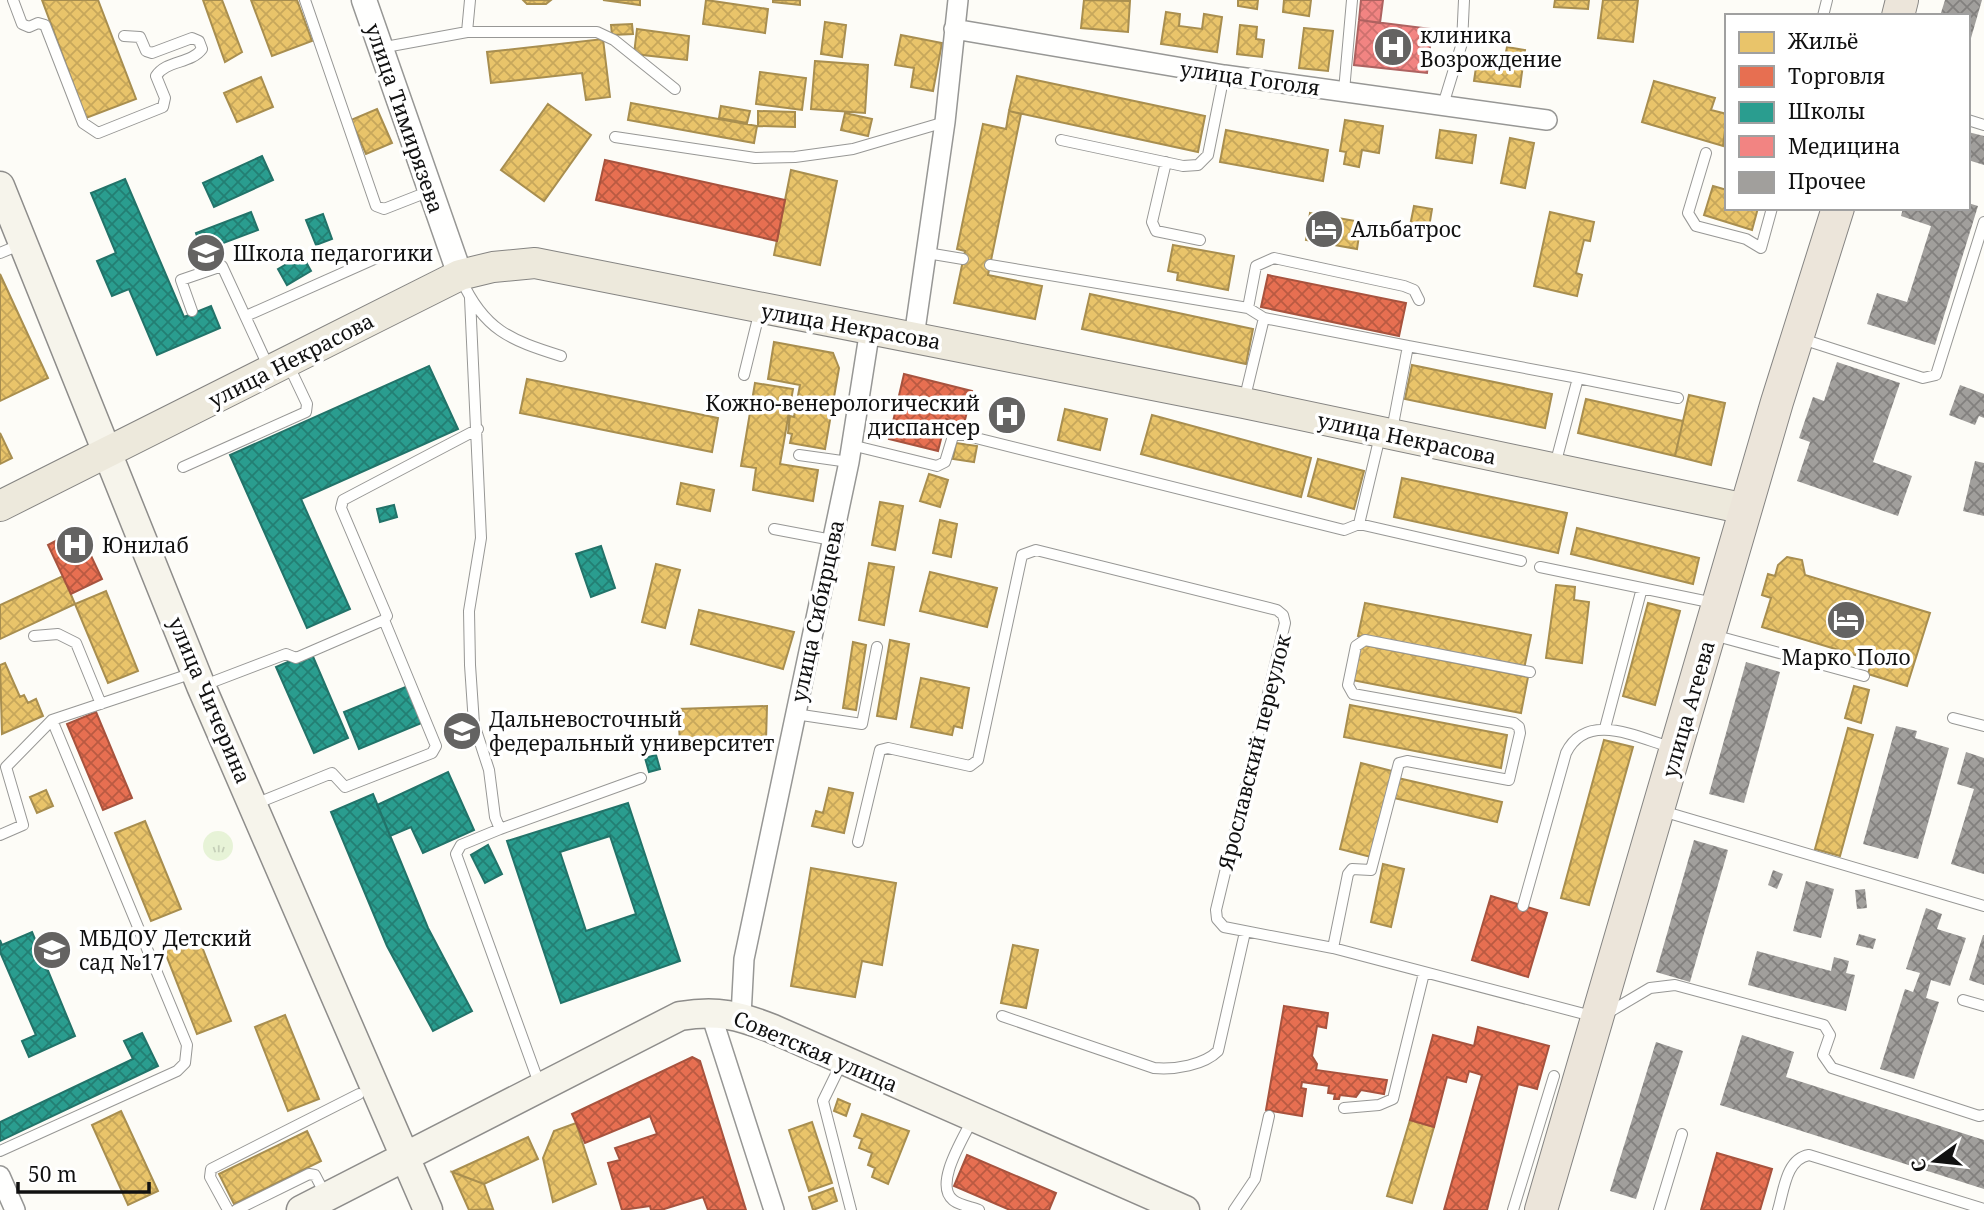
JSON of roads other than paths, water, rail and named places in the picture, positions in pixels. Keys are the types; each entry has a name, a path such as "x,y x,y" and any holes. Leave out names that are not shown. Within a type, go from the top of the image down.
{"highway":[{"name":"улица Агеева","path":"1541,1210 1777,402 1837,210"}],"main road":[{"name":"улица Чичерина","path":"0,186 12,248 108,452 199,679 428,1210"},
{"name":"улица Некрасова","path":"0,506 279,367 465,287 494,267 535,263 760,310 914,337 1244,403 1746,509"},
{"name":"Советская улица","path":"301,1210 681,1016 710,1011 741,1016 1185,1210"}],"street":[{"name":"улица Тимирязева","path":"364,0 465,287"},
{"path":"914,337 945,122 958,0"},
{"name":"улица Гоголя","path":"954,29 1223,75 1547,120"},
{"name":"улица Сибирцева","path":"741,1016 744,959 850,454 870,329"},
{"path":"710,1011 774,1210"},
{"path":"0,1176 15,1210"}],"lane":[{"path":"13,0 22,24 29,27 38,23 46,25 83,123 98,133 163,107 165,98 156,76 161,68 198,55 202,50 199,41 192,38 152,53 146,51 140,37 124,36"},
{"path":"306,0 376,206 384,209 430,191"},
{"path":"467,32 470,0"},
{"path":"1343,91 1352,0"},
{"path":"1443,105 1462,44 1464,0"},
{"path":"380,48 467,32 597,32 614,40 675,89"},
{"path":"1061,140 1198,166 1208,155 1223,75"},
{"path":"615,137 776,159 853,149 945,122"},
{"path":"1706,153 1688,213 1696,226 1746,239 1761,248 1771,210"},
{"path":"1166,162 1152,222 1156,231 1200,240"},
{"path":"1798,338 1923,378 1936,375 1984,222"},
{"path":"927,253 963,260"},
{"path":"246,316 381,256"},
{"path":"1248,308 1256,266 1274,258 1404,286 1414,290 1419,300"},
{"path":"183,467 306,412 307,404 246,316 225,269 217,265 181,280 192,311"},
{"path":"990,265 1248,308 1264,318 1678,398"},
{"path":"465,287 499,332 519,343 561,356"},
{"path":"465,287 478,429 481,538 470,611 470,665 474,724 489,770 495,817 500,829"},
{"path":"744,375 760,310"},
{"path":"1244,403 1264,318"},
{"path":"1359,524 1408,346"},
{"path":"1554,469 1578,378"},
{"path":"0,835 23,825 6,767 52,720 286,654 296,658 384,620 387,615 341,508 343,500 478,429"},
{"path":"799,455 850,454 937,466 945,462 953,436 960,434 1344,530 1359,524 1521,561"},
{"path":"774,529 832,540"},
{"name":"Ярославский переулок","path":"859,842 880,750 888,748 970,766 978,760 1022,555 1036,550 1277,610 1283,615 1285,623 1216,910 1217,919 1224,927 1333,948 1599,1018"},
{"path":"1539,567 1718,604"},
{"path":"1605,728 1642,588"},
{"path":"255,805 332,774 345,787 432,753 436,746 384,620"},
{"path":"34,636 58,634 76,643 101,704"},
{"path":"1709,634 1864,676"},
{"path":"1333,948 1348,874 1352,870 1371,870 1399,763 1407,761 1509,780 1520,733 1519,727 1514,723 1353,694 1348,685 1356,646 1365,640 1530,672"},
{"path":"794,714 862,724 877,647"},
{"path":"1953,718 1984,726"},
{"path":"0,1151 177,1071 185,1063 187,1045 52,720"},
{"path":"1523,906 1566,753 1578,736 1605,728 1677,749"},
{"path":"540,1087 456,855 461,845 641,778"},
{"path":"1658,810 1984,906"},
{"path":"1002,1016 1154,1068 1166,1069 1209,1060 1218,1051 1245,932"},
{"path":"1344,1108 1379,1105 1393,1099 1424,973"},
{"path":"1599,1018 1650,988 1675,985 1824,1025 1830,1035 1823,1055 1832,1068 1984,1115"},
{"path":"1963,1000 1984,1006"},
{"path":"842,1061 823,1101 851,1210"},
{"path":"1513,1210 1554,1076"},
{"path":"228,1210 222,1205 210,1177 211,1169 359,1094"},
{"path":"1234,1210 1255,1179 1269,1116"},
{"path":"974,1118 946,1177 946,1191 953,1200 979,1210"},
{"path":"1659,1210 1682,1134"},
{"path":"1778,1210 1793,1163 1809,1155 1984,1209"},
{"path":"236,1210 309,1174 315,1175 326,1197"}],"place":[{"name":"клиника Возрождение","path":"1393,47"},
{"name":"Альбатрос","path":"1324,229"},
{"name":"Школа педагогики","path":"206,253"},
{"name":"Кожно-венерологический диспансер","path":"1007,415"},
{"name":"Юнилаб","path":"75,545"},
{"name":"Марко Поло","path":"1846,620"},
{"name":"Дальневосточный федеральный университет","path":"462,731"},
{"name":"МБДОУ Детский сад №17","path":"52,950"}]}
